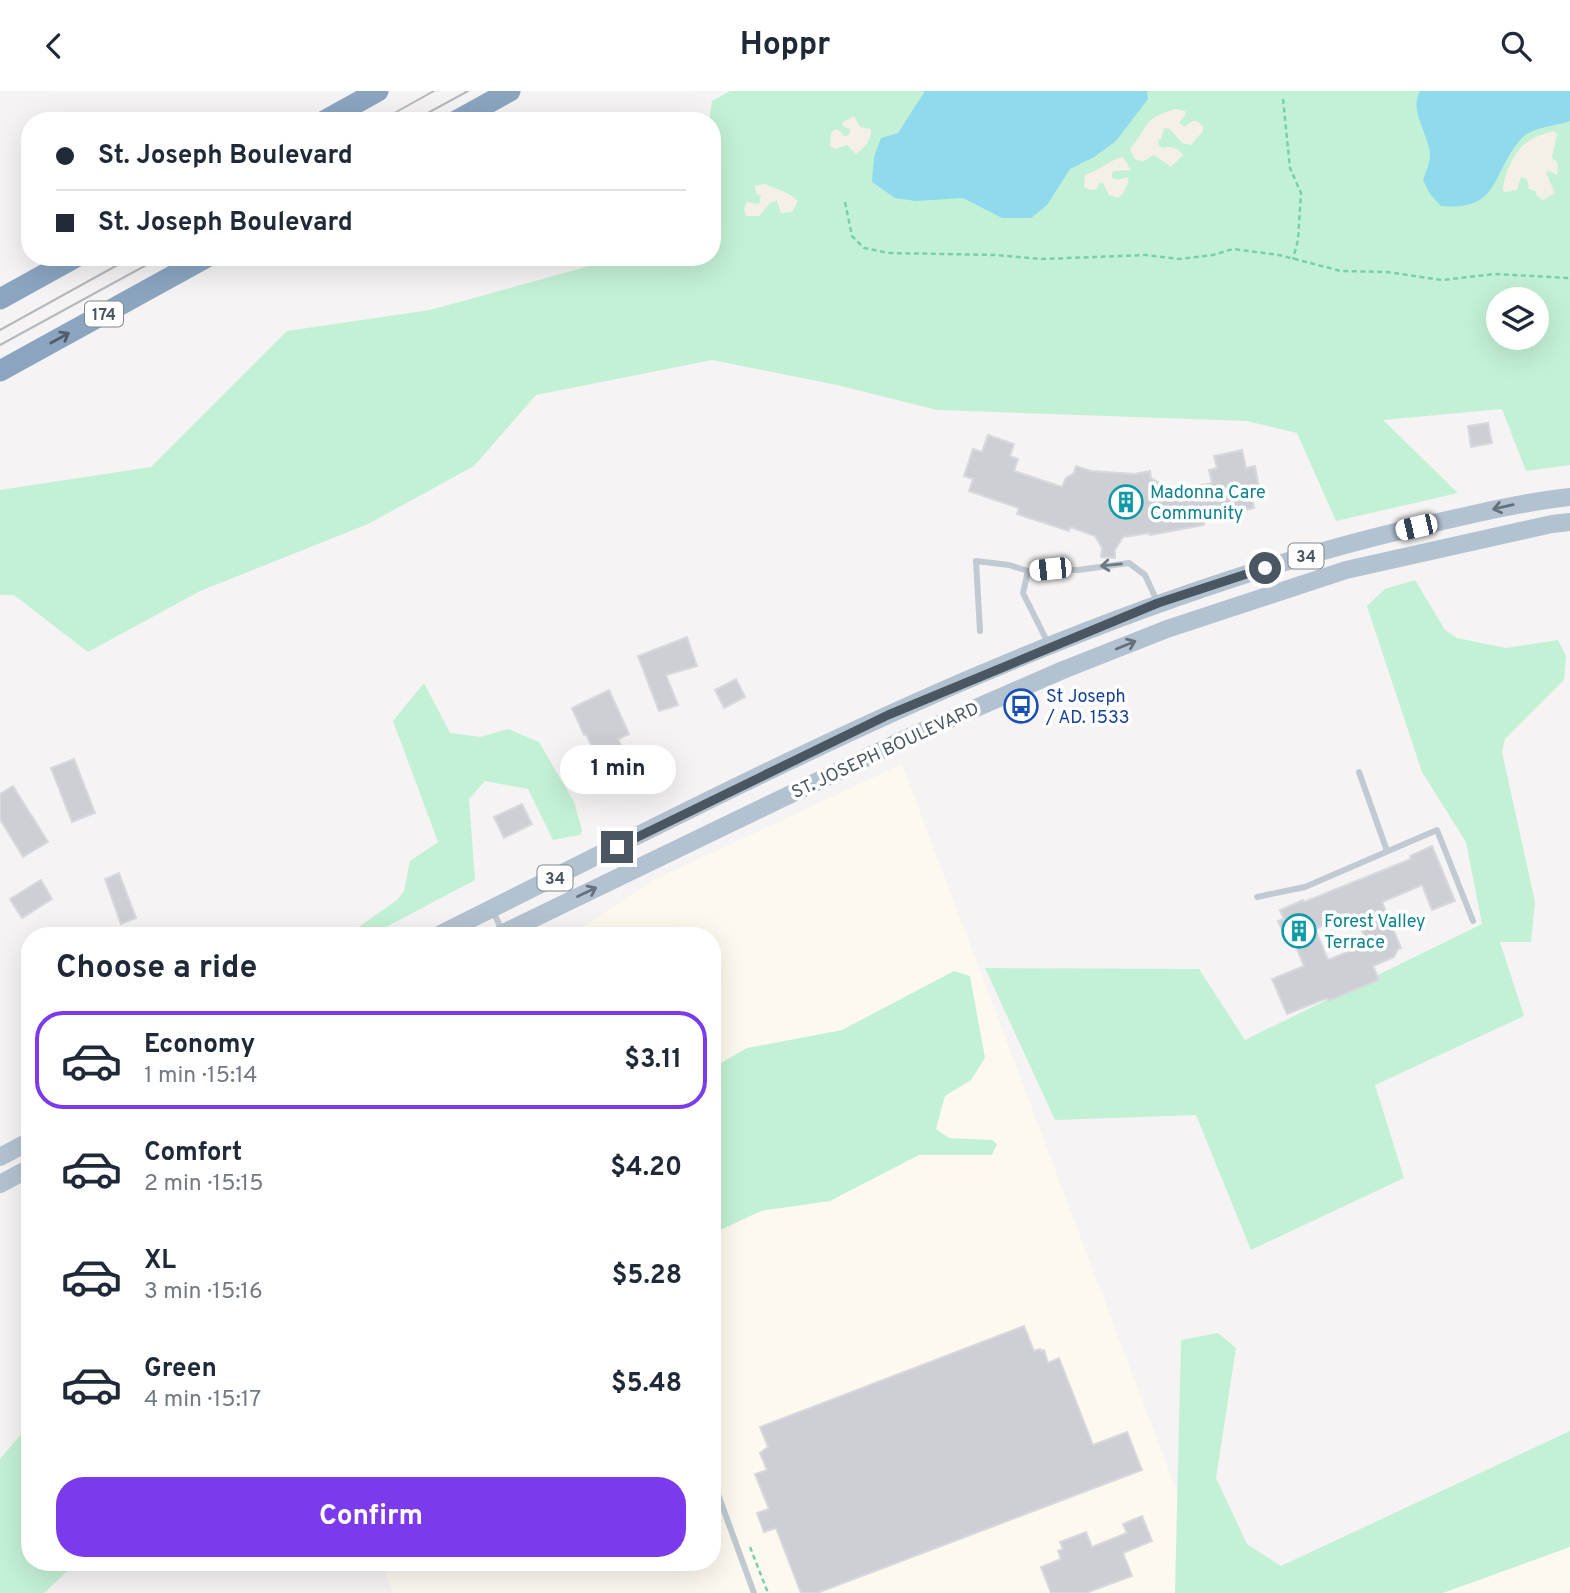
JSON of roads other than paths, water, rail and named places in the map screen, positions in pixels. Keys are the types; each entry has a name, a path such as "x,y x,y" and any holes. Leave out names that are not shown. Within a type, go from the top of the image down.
{"highway":[{"path":"340,112 378,91"},
{"path":"472,112 510,91"},
{"path":"0,299 60,266"},
{"name":"174","path":"0,371 191,266"}],"main road":[{"name":"ST. JOSEPH BOULEVARD","path":"455,927 888,715 1158,603 1337,546 1523,502 1570,497"},
{"name":"ST. JOSEPH BOULEVARD","path":"518,927 905,739 1063,670 1167,629 1346,570 1570,522"},
{"path":"1050,646 1063,670"},
{"path":"706,803 720,827"},
{"path":"0,1157 21,1146"},
{"path":"0,1184 21,1173"}],"lane":[{"path":"980,631 976,561 1009,565 1028,571 1078,571 1129,563 1145,575 1158,603"},
{"path":"1028,571 1023,593 1050,646"},
{"path":"1359,772 1387,851"},
{"path":"1258,897 1305,887 1437,830 1473,921"},
{"path":"492,909 499,927"},
{"path":"721,1503 754,1593"}],"water":[{"path":"925,91 1147,91 1148,99 1116,141 1094,157 1070,169 1047,205 1031,218 1002,218 963,198 916,201 895,198 872,182 874,157 881,138 898,133"},
{"path":"1420,91 1570,91 1570,121 1539,129 1523,137 1485,196 1461,206 1441,206 1430,194 1423,180 1430,158 1418,116 1417,99"}],"tram line":[{"path":"396,112 434,91"},
{"path":"430,112 468,91"},
{"path":"0,330 116,266"},
{"path":"0,345 145,266"}],"place":[{"name":"Madonna Care Community","path":"1126,502"},
{"name":"St Joseph / AD. 1533","path":"1021,706"},
{"name":"Forest Valley Terrace","path":"1299,931"}]}
